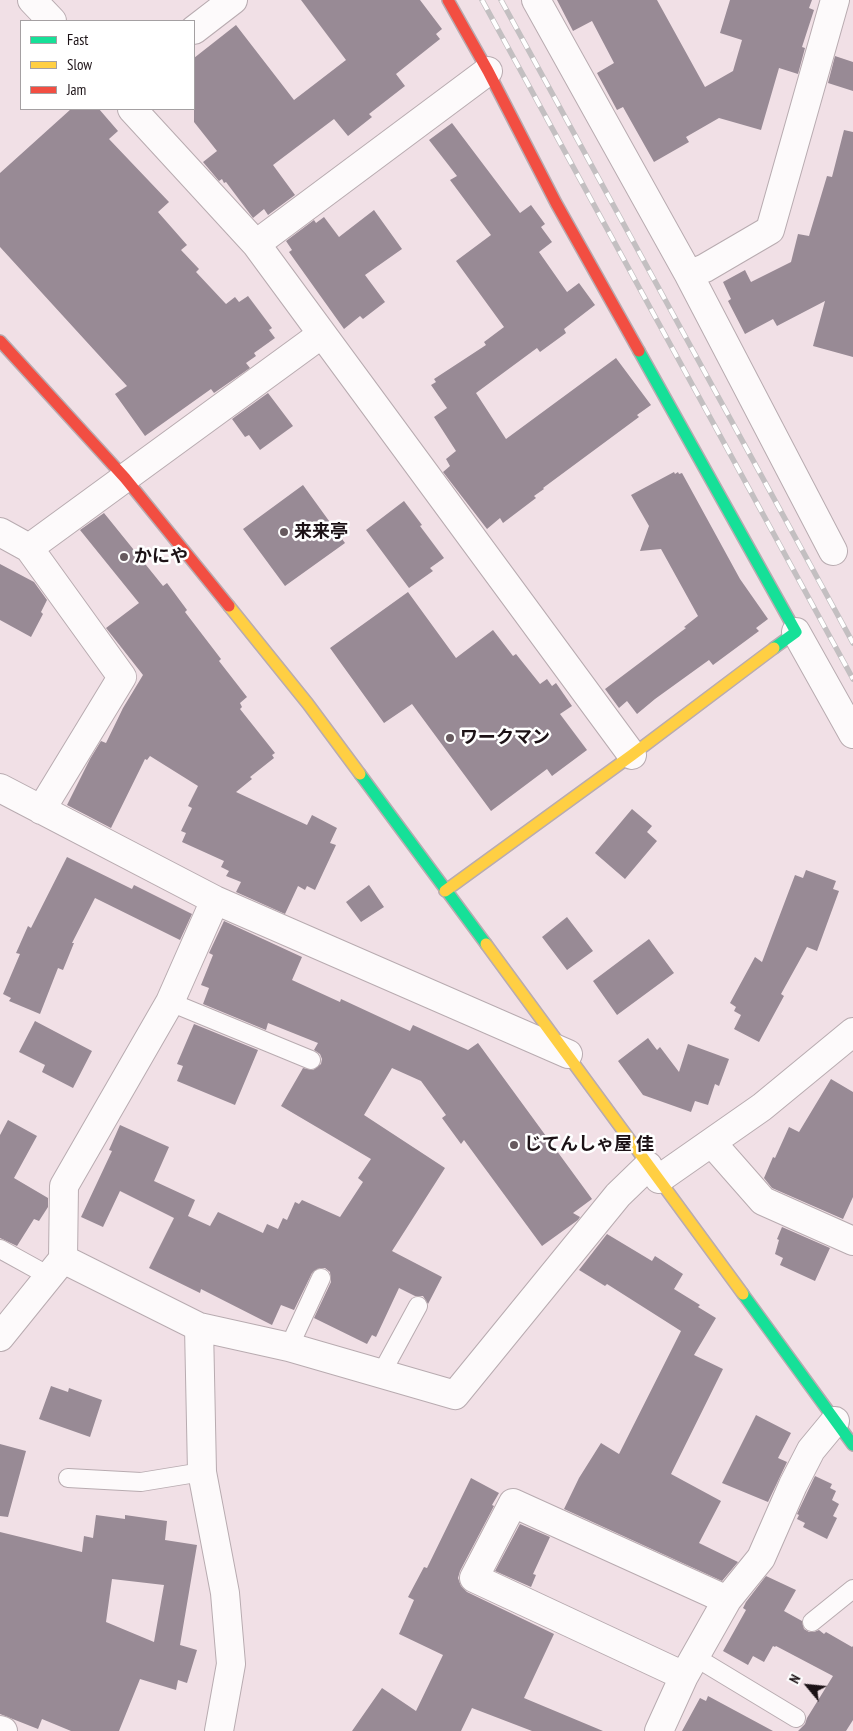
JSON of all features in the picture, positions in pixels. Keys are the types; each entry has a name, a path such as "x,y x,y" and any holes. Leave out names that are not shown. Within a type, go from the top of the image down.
{"street":[{"path":"32,0 51,20"},
{"path":"195,29 233,0"},
{"path":"448,0 556,203 853,734"},
{"path":"536,0 689,275 833,551"},
{"path":"689,275 705,268 770,230 835,0"},
{"path":"256,244 488,72"},
{"path":"133,110 256,244 632,755"},
{"path":"29,548 322,334"},
{"path":"0,341 125,478 308,704 445,891 568,1054 853,1445"},
{"path":"0,532 29,548 122,677 41,810"},
{"path":"445,891 632,755 796,632"},
{"path":"0,788 215,900 568,1054"},
{"path":"0,1337 56,1267 64,1186 170,1002 215,900"},
{"path":"56,1267 199,1327 289,1347 455,1395 618,1195 654,1172 712,1143 762,1107 853,1032"},
{"path":"712,1143 763,1201 853,1241"},
{"path":"199,1327 202,1472 225,1593 231,1664 219,1731"},
{"path":"659,1731 690,1666 727,1600 761,1558 793,1485 811,1450 836,1421"},
{"path":"690,1666 474,1578 514,1503 727,1600"}],"lane":[{"path":"170,1002 311,1060"},
{"path":"0,1249 56,1267"},
{"path":"289,1347 321,1278"},
{"path":"381,1374 418,1306"},
{"path":"68,1478 141,1482 202,1472"},
{"path":"812,1622 853,1589"},
{"path":"690,1666 796,1718"}],"building":[{"path":"301,0 420,0 442,29 436,34 440,39 396,74 405,86 369,114 372,117 348,136 334,119 273,165 295,195 268,215 264,209 253,218 226,182 224,183 222,179 219,181 203,162 217,151 194,122 195,57 236,25 294,100 346,60"},
{"path":"557,0 657,0 705,87 733,71 742,40 720,33 730,0 812,0 809,8 814,10 802,47 805,48 798,74 779,68 761,130 719,118 686,137 689,142 654,162 623,107 617,110 597,73 614,63 592,21 573,31"},
{"path":"835,56 853,62 853,91 828,83"},
{"path":"70,110 100,110 118,131 109,139 169,202 158,212 187,245 181,250 199,269 196,272 226,304 235,297 239,302 248,296 272,328 269,330 275,338 254,353 256,356 246,363 250,368 214,393 211,389 145,436 115,394 127,386 0,247 0,173"},
{"path":"452,123 520,213 531,205 545,224 541,227 552,242 539,252 567,292 579,283 595,305 564,329 566,333 540,352 537,348 476,393 506,439 616,358 651,405 637,415 639,417 543,488 534,496 536,498 503,523 500,518 487,529 443,472 450,466 446,459 456,451 434,417 447,408 431,385 436,382 434,379 486,345 484,342 504,327 456,261 491,235 450,180 457,176 429,140"},
{"path":"844,130 853,132 853,357 813,346 825,301 777,326 773,319 745,334 728,301 731,299 723,282 745,270 751,282 791,262 798,234 809,236 827,176 832,177"},
{"path":"374,210 402,249 365,275 385,302 363,319 360,316 344,329 289,252 292,250 286,241 314,220 316,223 324,217 339,237"},
{"path":"268,393 293,426 260,450 249,435 245,437 232,419"},
{"path":"674,472 675,474 678,472 679,474 682,473 740,579 768,619 756,628 759,631 713,665 709,660 637,714 627,701 619,708 605,689 686,628 684,627 698,616 661,549 640,551 649,526 631,495"},
{"path":"303,485 345,543 285,586 243,529"},
{"path":"404,501 444,558 430,568 433,571 409,588 366,530"},
{"path":"104,513 163,586 167,583 187,610 185,612 247,697 240,703 242,707 240,709 275,753 272,755 274,758 250,777 252,779 236,792 307,825 312,815 337,828 330,843 336,845 315,890 307,886 305,890 298,886 285,914 236,892 241,882 226,876 229,871 221,867 224,861 182,842 186,833 181,831 192,808 188,806 198,786 150,756 147,760 145,759 111,828 67,805 90,759 101,741 106,743 123,708 143,675 106,628 139,603 80,530"},
{"path":"0,564 34,582 47,600 41,612 43,614 31,637 0,620"},
{"path":"408,592 456,658 493,630 513,656 516,654 540,684 547,679 552,686 556,683 572,706 560,714 587,750 552,776 547,769 491,811 412,704 384,723 330,648"},
{"path":"632,809 652,826 647,832 657,841 625,879 595,853"},
{"path":"67,857 132,889 134,885 192,914 180,940 95,898 72,943 74,943 63,970 58,968 40,1014 9,1001 11,998 3,994 20,954 16,953 28,926 31,928"},
{"path":"806,870 836,881 833,889 839,891 817,951 807,947 781,994 784,996 759,1042 734,1029 741,1015 734,1011 736,1007 730,1003 755,957 762,962 795,875 803,878"},
{"path":"369,885 384,907 361,922 346,902"},
{"path":"567,917 593,951 567,970 542,937"},
{"path":"224,921 302,957 292,980 340,1002 341,999 410,1031 413,1025 468,1050 478,1043 592,1199 573,1213 580,1217 578,1220 542,1246 464,1140 461,1144 442,1118 446,1115 421,1081 392,1068 364,1115 445,1168 392,1251 442,1277 428,1304 423,1296 415,1296 399,1288 376,1337 372,1335 367,1344 314,1318 331,1282 330,1272 325,1268 320,1268 312,1273 294,1310 281,1305 272,1325 201,1289 200,1293 149,1268 174,1218 120,1191 103,1227 81,1217 112,1151 109,1150 120,1125 169,1147 154,1181 195,1200 188,1216 210,1226 218,1212 263,1233 267,1224 278,1229 283,1218 287,1220 295,1202 299,1204 302,1200 340,1217 363,1182 358,1178 371,1159 281,1106 303,1068 313,1070 321,1064 320,1054 314,1050 318,1043 268,1023 266,1030 203,1004 209,988 201,985 213,955 209,953"},
{"path":"649,939 674,973 617,1015 593,981"},
{"path":"35,1021 92,1051 73,1088 42,1072 45,1065 19,1052"},
{"path":"194,1024 258,1050 235,1105 177,1081 183,1066 177,1064"},
{"path":"648,1038 657,1050 660,1047 679,1072 688,1044 729,1059 719,1086 715,1084 708,1105 695,1101 691,1112 643,1095 618,1061"},
{"path":"831,1079 853,1092 853,1197 843,1219 772,1188 764,1178 789,1127 799,1132"},
{"path":"8,1120 37,1136 14,1178 48,1198 48,1207 39,1221 34,1219 17,1246 0,1238 0,1135"},
{"path":"782,1227 830,1248 815,1281 780,1265 783,1258 775,1254 779,1240 777,1239"},
{"path":"607,1234 652,1261 655,1256 683,1274 674,1289 700,1305 698,1307 716,1318 694,1355 723,1369 671,1474 721,1501 699,1543 738,1562 722,1581 564,1509 579,1478 601,1443 619,1454 681,1331 607,1284 605,1286 579,1270"},
{"path":"51,1386 68,1392 69,1388 102,1400 90,1437 39,1419"},
{"path":"756,1415 791,1433 778,1458 787,1462 768,1502 722,1483"},
{"path":"0,1444 26,1451 8,1517 0,1516"},
{"path":"815,1476 832,1484 830,1488 836,1491 832,1500 839,1504 833,1516 837,1518 827,1539 803,1527 805,1523 797,1519 799,1515 797,1514"},
{"path":"471,1478 499,1493 460,1571 458,1578 461,1586 467,1592 554,1634 524,1698 603,1731 532,1731 472,1708 461,1731 352,1731 382,1688 416,1711 443,1655 399,1634 414,1600 408,1597 424,1567 427,1568"},
{"path":"96,1515 125,1519 125,1515 167,1521 165,1540 197,1545 180,1645 197,1650 187,1683 178,1680 176,1690 140,1679 119,1731 71,1731 42,1719 38,1729 0,1714 0,1532 82,1552 84,1536 93,1538","holes":["112,1579 164,1585 154,1642 106,1622"]},
{"path":"520,1524 550,1537 533,1574 536,1575 531,1587 495,1571"},
{"path":"766,1576 796,1590 784,1611 802,1621 804,1629 809,1632 819,1630 824,1634 826,1632 853,1646 853,1720 846,1731 798,1731 805,1724 833,1676 776,1646 773,1646 764,1662 753,1656 748,1665 723,1651 746,1610 743,1608 746,1602"},
{"path":"708,1696 773,1731 682,1731 700,1698 706,1701"}],"railway":[{"path":"482,0 853,679"},
{"path":"501,0 853,643"}],"traffic: fast":[{"path":"639,351 796,632 774,648"},
{"path":"360,774 486,944"},
{"path":"743,1294 853,1445"}],"traffic: slow":[{"path":"229,606 308,704 360,774"},
{"path":"445,891 632,755 774,648"},
{"path":"486,944 743,1294"}],"traffic: jam":[{"path":"448,0 488,71 556,203 639,351"},
{"path":"0,341 125,478 229,606"}],"place":[{"name":"来来亭","path":"284,532"},
{"name":"かにや","path":"124,557"},
{"name":"ワークマン","path":"450,738"},
{"name":"じてんしゃ屋 佳","path":"514,1145"}]}
